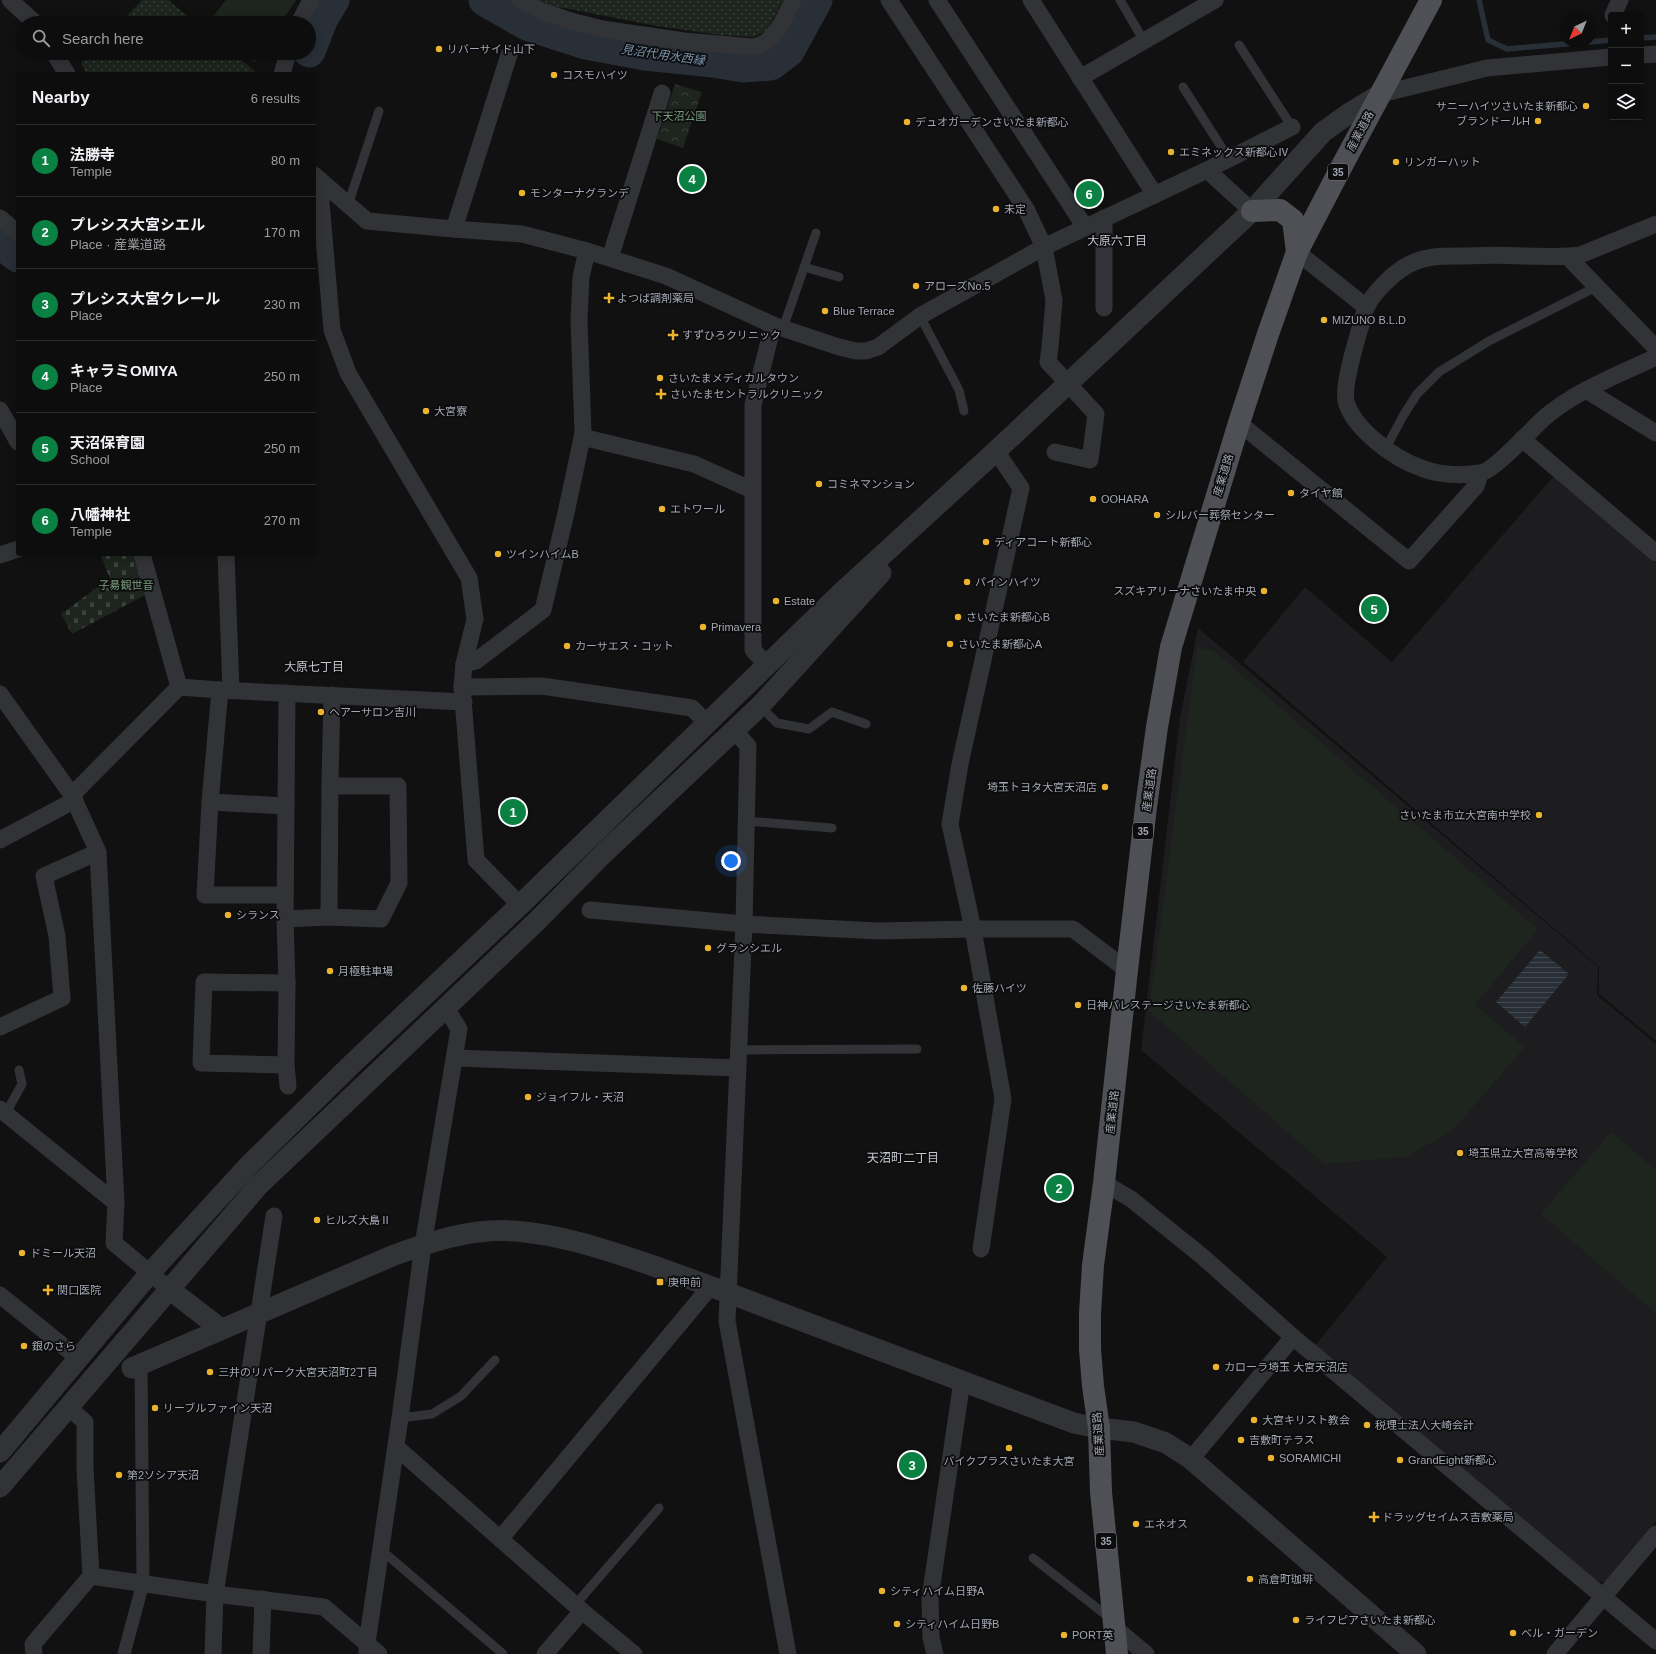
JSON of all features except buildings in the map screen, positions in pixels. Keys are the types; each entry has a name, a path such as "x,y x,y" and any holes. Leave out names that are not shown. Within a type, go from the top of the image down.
{"main road":[{"name":"産業道路","path":"1117,1654 1101,1492 1099,1428 1093,1386 1090,1349 1090,1313 1094,1265 1146,807 1157,727 1171,647 1239,423 1297,252 1431,0"},
{"path":"1252,211 1280,210 1293,220 1297,252"}],"street":[{"path":"10,0 27,16"},
{"path":"303,16 311,0"},
{"path":"520,0 542,11 564,19 602,29 752,47 760,46 773,36 793,0"},
{"path":"889,0 1026,209 1044,247 1054,300 1048,362 1067,385 1096,414 1090,460 1056,452"},
{"path":"1031,0 1154,195"},
{"path":"1080,78 1144,41 1196,5 1215,0"},
{"path":"1614,12 1620,0"},
{"path":"942,2 1085,227"},
{"path":"1644,55 1656,54"},
{"path":"454,229 509,55"},
{"path":"0,1452 150,1273 249,1165 352,1064 520,905 841,593 996,451 1252,211 1323,132 1348,114 1381,94 1487,68 1608,57"},
{"path":"58,60 66,72"},
{"path":"283,72 286,60"},
{"path":"610,258 662,93"},
{"path":"316,177 367,221 522,234 587,251 666,276 778,327 839,347 856,351 866,351 878,348 920,316 1044,247 1207,170 1292,127"},
{"path":"1207,170 1252,211"},
{"path":"316,177 332,330 348,373 469,578 475,619 464,664 463,695 476,860 520,905"},
{"path":"0,218 16,231"},
{"path":"1104,218 1104,308"},
{"path":"1656,224 1580,255 1568,257 1511,255 1426,257 1407,265 1379,289 1366,308 1348,370 1346,400 1350,412 1361,427 1399,458 1422,468 1452,474 1480,474 1486,472 1494,466 1560,405 1586,390 1656,357"},
{"path":"464,664 476,661 543,610 582,437 580,320 581,278 587,251"},
{"path":"1297,252 1366,308"},
{"path":"1568,257 1656,348"},
{"path":"767,665 753,650 753,405 778,327"},
{"path":"1586,390 1656,433"},
{"path":"3,421 16,439"},
{"path":"1239,423 1409,561 1476,486 1480,474"},
{"path":"582,437 694,464 752,490"},
{"path":"1522,439 1656,553"},
{"path":"981,1249 1003,1099 973,929 950,824 960,764 1021,488 996,451"},
{"path":"0,1487 258,1186 446,1008 760,706 968,476"},
{"path":"0,556 16,550"},
{"path":"143,556 179,687"},
{"path":"226,556 225,690 210,802 205,895 285,895"},
{"path":"179,687 332,695 463,695 542,686 684,706 692,708 707,723"},
{"path":"0,840 74,798 179,687"},
{"path":"287,693 285,919 287,983 286,1065 288,1086"},
{"path":"0,694 74,798 98,852 116,1203 114,1243 221,1330"},
{"path":"329,917 332,695"},
{"path":"734,730 748,746 744,924 738,1068 720,1290 788,1654"},
{"path":"285,919 329,917 380,920 399,883 398,786 330,786"},
{"path":"210,802 286,806"},
{"path":"0,1027 62,998 57,936 44,876 98,852"},
{"path":"590,910 744,924 878,931 1073,929 1127,970"},
{"path":"286,1065 201,1063 204,982 287,983"},
{"path":"371,1650 380,1549 396,1447 423,1245 459,1029 446,1008"},
{"path":"455,1058 738,1068"},
{"path":"3,1111 116,1203"},
{"path":"1104,1183 1131,1198 1203,1257 1293,1337 1656,1641"},
{"path":"213,1654 215,1594 274,1216"},
{"path":"124,1654 143,1583 136,1366 392,1256 451,1237 480,1232 513,1231 542,1234 605,1249 720,1290 1074,1422 1140,1435 1166,1443 1191,1459 1416,1654"},
{"path":"500,1539 720,1290"},
{"path":"0,1295 78,1358"},
{"path":"1191,1459 1293,1337"},
{"path":"935,1654 931,1638 930,1598 962,1381"},
{"path":"34,1654 33,1644 91,1576 85,1469 85,1422 68,1407"},
{"path":"396,1447 632,1654"},
{"path":"1555,1654 1656,1534"},
{"path":"91,1576 215,1594 324,1607 371,1650"},
{"path":"262,1654 263,1599"},
{"path":"545,1654 579,1608"},
{"path":"1115,1625 1146,1654"}],"lane":[{"path":"1120,0 1144,41"},
{"path":"1239,45 1292,127"},
{"path":"1183,87 1229,159"},
{"path":"348,204 379,111"},
{"path":"778,327 804,267 816,233"},
{"path":"804,267 839,278"},
{"path":"1386,448 1402,416 1417,394 1440,372 1489,341 1596,287"},
{"path":"920,316 959,390 964,411"},
{"path":"760,706 777,723 809,729 832,712 866,724"},
{"path":"746,821 832,828"},
{"path":"739,1050 917,1048"},
{"path":"3,1111 22,1084 18,1070"},
{"path":"400,1418 432,1414 461,1396 495,1360"},
{"path":"579,1608 659,1508"},
{"path":"380,1549 503,1654"},
{"path":"1033,1558 1115,1625"}],"shaded area":[{"name":"さいたま市立大宮南中学校","path":"1554,476 1656,563 1656,1041 1599,994 1599,967 1243,662 1305,587 1392,662"},
{"name":"埼玉県立大宮高等学校","path":"1198,628 1598,967 1597,995 1656,1044 1656,1521 1605,1582 1595,1581 1315,1346 1387,1257 1141,1050 1180,718"},
{"path":"1540,950 1569,974 1525,1027 1496,1002"}],"green space":[{"path":"142,0 168,0 187,16 127,16"},
{"path":"226,0 296,0 286,16 213,16"},
{"path":"540,0 783,0 767,31 753,37 720,35 657,26 553,6"},
{"path":"84,60 241,60 256,72 86,72 81,63"},
{"name":"下天沼公園","path":"675,84 702,92 683,148 657,139"},
{"name":"子昜観世音","path":"101,556 136,556 147,594 72,634 61,614 110,578"},
{"path":"1197,648 1213,650 1538,929 1475,1005 1525,1047 1453,1130 1406,1157 1324,1164 1149,1011"},
{"path":"1611,1132 1656,1170 1656,1313 1541,1214"}],"waterway":[{"name":"見沼代用水西縁","path":"316,33 322,18 333,0"},
{"name":"見沼代用水西縁","path":"485,0 527,24 586,43 645,54 713,61 743,66 771,64 788,51 816,0"},
{"path":"1479,0 1488,40 1507,49 1560,44"},
{"path":"1644,38 1656,37"},
{"path":"1596,41 1608,40"},
{"name":"見沼代用水西縁","path":"0,242 16,254"}],"place":[{"name":"リバーサイド山下","path":"439,49"},
{"name":"コスモハイツ","path":"554,75"},
{"name":"サニーハイツさいたま新都心","path":"1586,106"},
{"name":"ブランドールH","path":"1538,121"},
{"name":"デュオガーデンさいたま新都心","path":"907,122"},
{"name":"エミネックス新都心Ⅳ","path":"1171,152"},
{"name":"リンガーハット","path":"1396,162"},
{"name":"キャラミOMIYA","path":"692,179"},
{"name":"モンターナグランデ","path":"522,193"},
{"name":"八幡神社","path":"1089,194"},
{"name":"未定","path":"996,209"},
{"name":"アローズNo.5","path":"916,286"},
{"name":"よつば調剤薬局","path":"609,298"},
{"name":"Blue Terrace","path":"825,311"},
{"name":"MIZUNO B.L.D","path":"1324,320"},
{"name":"すずひろクリニック","path":"673,335"},
{"name":"さいたまメディカルタウン","path":"660,378"},
{"name":"さいたまセントラルクリニック","path":"661,394"},
{"name":"大宮寮","path":"426,411"},
{"name":"コミネマンション","path":"819,484"},
{"name":"タイヤ館","path":"1291,493"},
{"name":"OOHARA","path":"1093,499"},
{"name":"エトワール","path":"662,509"},
{"name":"シルバー葬祭センター","path":"1157,515"},
{"name":"ディアコート新都心","path":"986,542"},
{"name":"ツインハイムB","path":"498,554"},
{"name":"パインハイツ","path":"967,582"},
{"name":"スズキアリーナさいたま中央","path":"1264,591"},
{"name":"Estate","path":"776,601"},
{"name":"天沼保育園","path":"1374,609"},
{"name":"さいたま新都心B","path":"958,617"},
{"name":"Primavera","path":"703,627"},
{"name":"さいたま新都心A","path":"950,644"},
{"name":"カーサエス・コット","path":"567,646"},
{"name":"ヘアーサロン吉川","path":"321,712"},
{"name":"埼玉トヨタ大宮天沼店","path":"1105,787"},
{"name":"法勝寺","path":"513,812"},
{"name":"さいたま市立大宮南中学校","path":"1539,815"},
{"name":"シランス","path":"228,915"},
{"name":"グランシエル","path":"708,948"},
{"name":"月極駐車場","path":"330,971"},
{"name":"佐藤ハイツ","path":"964,988"},
{"name":"日神パレステージさいたま新都心","path":"1078,1005"},
{"name":"ジョイフル・天沼","path":"528,1097"},
{"name":"埼玉県立大宮高等学校","path":"1460,1153"},
{"name":"プレシス大宮シエル","path":"1059,1188"},
{"name":"ヒルズ大島Ⅱ","path":"317,1220"},
{"name":"ドミール天沼","path":"22,1253"},
{"name":"庚申前","path":"660,1282"},
{"name":"関口医院","path":"48,1290"},
{"name":"銀のさら","path":"24,1346"},
{"name":"カローラ埼玉 大宮天沼店","path":"1216,1367"},
{"name":"三井のリパーク大宮天沼町2丁目","path":"210,1372"},
{"name":"リーブルファイン天沼","path":"155,1408"},
{"name":"大宮キリスト教会","path":"1254,1420"},
{"name":"税理士法人大崎会計","path":"1367,1425"},
{"name":"吉敷町テラス","path":"1241,1440"},
{"name":"バイクプラスさいたま大宮","path":"1009,1448"},
{"name":"SORAMICHI","path":"1271,1458"},
{"name":"GrandEight新都心","path":"1400,1460"},
{"name":"プレシス大宮クレール","path":"912,1465"},
{"name":"第2ソシア天沼","path":"119,1475"},
{"name":"ドラッグセイムス吉敷薬局","path":"1374,1517"},
{"name":"エネオス","path":"1136,1524"},
{"name":"高倉町珈琲","path":"1250,1579"},
{"name":"シティハイム日野A","path":"882,1591"},
{"name":"ライフピアさいたま新都心","path":"1296,1620"},
{"name":"シティハイム日野B","path":"897,1624"},
{"name":"ベル・ガーデン","path":"1513,1633"},
{"name":"PORT英","path":"1064,1635"}],"district":[{"name":"大原六丁目","path":"1117,241"},
{"name":"大原七丁目","path":"314,667"},
{"name":"天沼町二丁目","path":"903,1158"}]}
